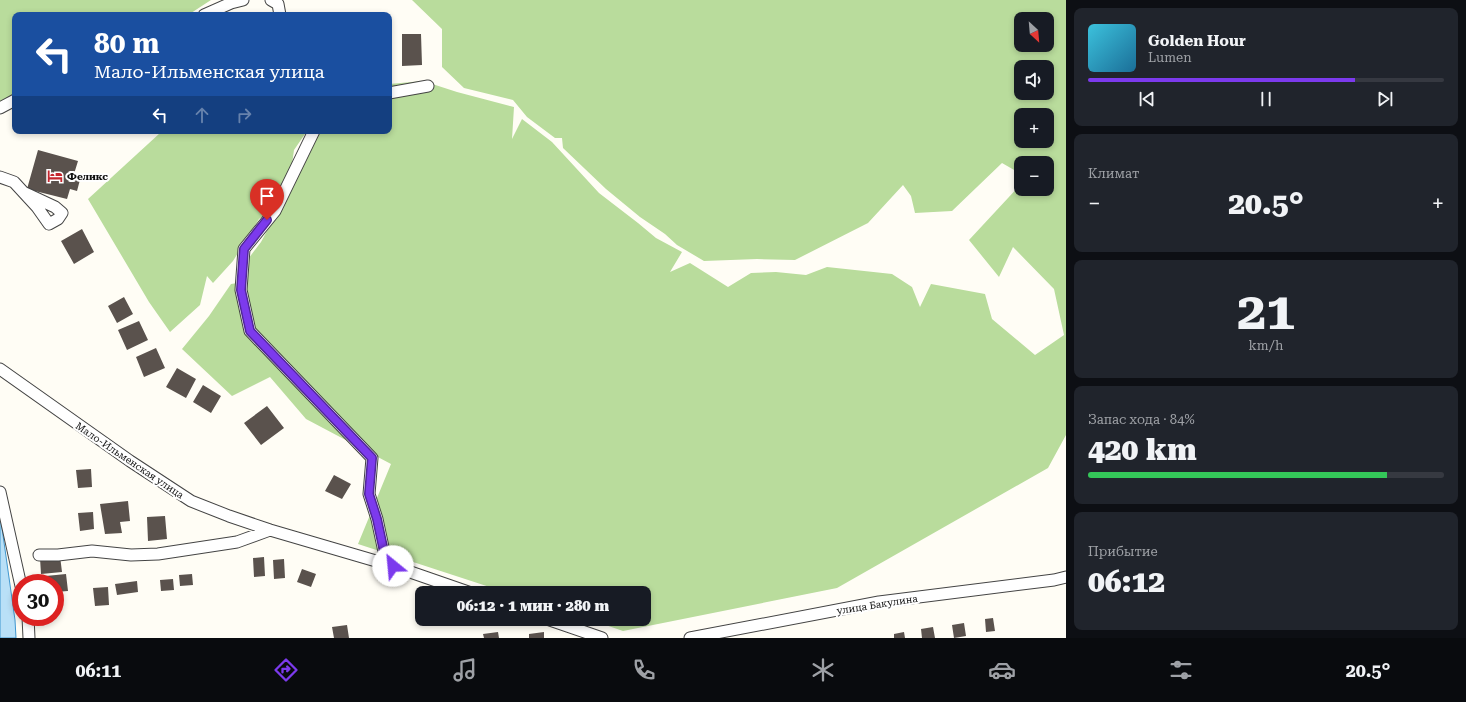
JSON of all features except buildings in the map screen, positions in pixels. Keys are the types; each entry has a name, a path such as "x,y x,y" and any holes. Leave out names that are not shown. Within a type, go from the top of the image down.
{"street":[{"path":"211,12 231,3 243,0"},
{"path":"271,0 278,4 279,12"},
{"path":"392,92 428,86"},
{"path":"0,108 12,102"},
{"path":"313,134 275,211 244,249 241,290 250,331 372,458 369,494 377,519 386,561 393,566"},
{"path":"0,177 14,182 25,193"},
{"name":"Мало-Ильменская улица","path":"0,369 117,452 191,501 270,530 393,566 451,586"},
{"path":"0,492 18,574"},
{"path":"39,555 58,555 92,551 131,555 158,554 237,542 270,530"},
{"name":"улица Бакулина","path":"690,638 879,602 1054,580 1066,577"},
{"path":"28,626 29,638"},
{"path":"567,626 602,638"}],"green space":[{"path":"0,0 211,0 193,12 12,12 12,103 0,105"},
{"path":"412,0 1066,0 1066,435 1048,468 837,588 651,625 651,586 487,586 358,544 391,464 306,419 270,377 232,396 182,349 209,316 231,284 244,282 242,267 261,242 282,203 259,219 233,261 213,283 207,276 200,305 170,332 149,302 88,199 159,134 305,134 294,150 288,192 317,134 392,134 392,84 423,81 457,92 514,107 512,139 522,119 552,142 599,193 656,238 682,252 670,272 690,263 728,287 751,273 776,272 806,275 827,267 892,274 912,287 920,307 931,284 985,294 992,319 1035,355 1064,335 1054,289 1013,247 999,277 969,240 1014,192 1014,196 1054,196 1054,156 1014,156 1014,170 1002,163 952,211 915,213 911,196 903,185 868,223 795,260 757,259 704,261 677,245 665,234 640,217 606,189 563,148 562,138 555,138 527,117 513,100 464,88 442,67 442,29"},
{"path":"608,626 648,626 623,631"}],"water":[{"path":"0,514 12,599 12,626 15,626 16,638 0,638"}],"place":[{"name":"Феликс","path":"55,176"}],"route":[{"path":"267,220 244,249 241,290 250,331 353,440 372,458 369,494 377,519 386,561 393,566"}]}
